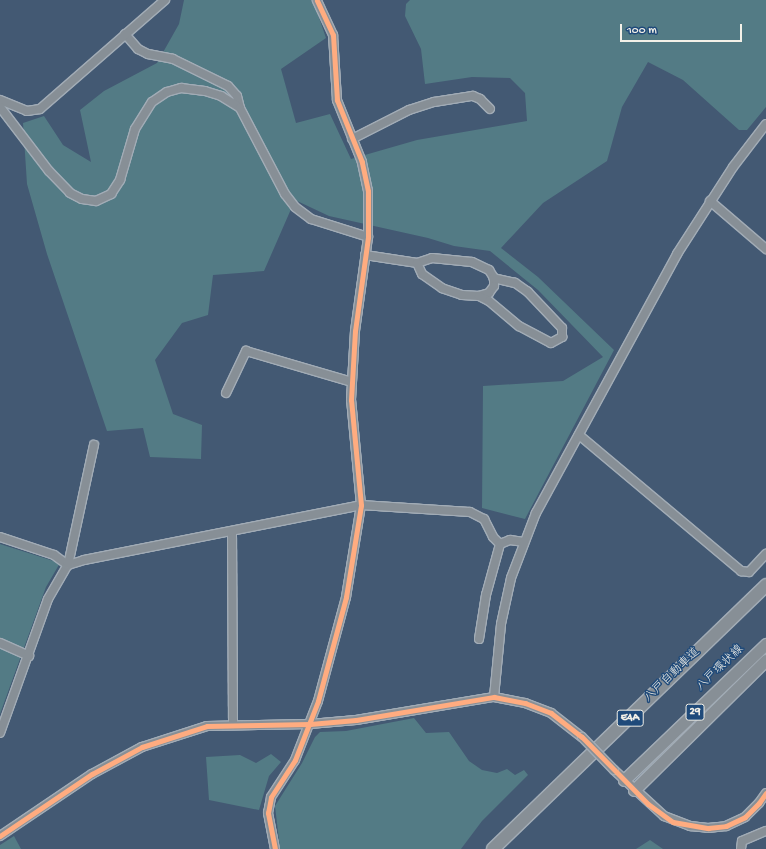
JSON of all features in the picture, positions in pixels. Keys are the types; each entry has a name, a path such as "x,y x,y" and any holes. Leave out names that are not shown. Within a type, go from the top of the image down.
{"highway":[{"name":"八戸自動車道","path":"493,849 766,585"}],"main road":[{"name":"八戸環状線","path":"624,780 766,644"},
{"name":"八戸環状線","path":"634,790 766,660"}],"street":[{"path":"0,100 27,111 40,109 92,67 125,34 165,0"},
{"path":"275,849 268,813 271,797 295,760 310,724 346,597 361,504 351,400 355,331 368,237 368,192 362,162 337,100 333,35 317,0"},
{"path":"125,34 138,49 148,54 173,59 228,86 237,96 240,108 285,194 295,207 311,219 368,237"},
{"path":"0,107 49,171 70,193 82,199 96,201 111,194 120,180 136,129 152,102 167,92 181,88 205,91 221,96 240,108"},
{"path":"352,139 410,110 434,102 473,96 480,99 490,109"},
{"path":"494,696 501,624 511,578 536,513 677,254 710,201 766,124"},
{"path":"710,201 766,249"},
{"path":"365,255 417,263 432,258 472,262 490,270 494,278 490,293 479,296"},
{"path":"417,263 422,274 442,288 462,295 479,296 489,300 519,326 551,343 562,337 562,328 528,292 515,283 494,278"},
{"path":"226,393 246,351 352,382"},
{"path":"579,435 741,571 749,572 766,554"},
{"path":"0,734 48,599 68,565 94,444"},
{"path":"68,565 84,560 361,504 470,512 484,519 493,538 500,544"},
{"path":"232,531 233,726"},
{"path":"0,537 54,555 68,565"},
{"path":"500,544 510,540 524,542"},
{"path":"479,639 486,595 500,544"},
{"path":"0,643 29,656"},
{"path":"0,836 92,774 142,747 207,726 310,724 356,720 494,696 525,702 551,713 582,737 634,790 673,822 708,828 726,826 745,817 760,803 766,793"},
{"path":"741,849 742,841 766,831"}],"green space":[{"path":"184,0 313,0 326,38 281,69 296,123 330,114 351,159 417,140 527,121 525,93 510,78 472,77 425,84 421,49 405,16 406,4 410,0 766,0 766,107 747,130 739,130 683,80 648,62 622,107 607,161 543,203 501,248 538,277 614,350 525,519 482,508 483,386 563,381 603,357 538,290 490,251 454,246 428,238 329,216 295,200 264,271 213,275 208,315 182,323 155,360 173,414 202,425 201,459 150,457 143,428 107,431 47,254 27,184 23,123 44,116 63,145 91,162 80,110 104,91 157,63 179,24"},
{"path":"0,544 60,563 46,587 0,714"},
{"path":"414,718 426,733 449,732 469,761 482,770 497,773 507,769 515,775 524,770 528,775 482,821 461,849 280,849 275,806 302,763 315,737 320,732 346,731"},
{"path":"271,754 281,762 269,776 259,810 209,800 206,757 240,755 256,763"},
{"path":"14,836 21,849 0,849 0,845"},
{"path":"650,840 663,849 636,849"}],"cycle path":[{"path":"275,849 268,813 271,797 295,760 318,701 346,597 361,505 351,400 355,331 368,237 368,191 362,162 337,100 333,35 317,0"},
{"path":"0,836 92,774 142,747 207,726 310,724 356,720 494,697 525,703 551,713 582,737 648,804 673,822 708,828 726,826 745,817 759,803 766,793"}]}
